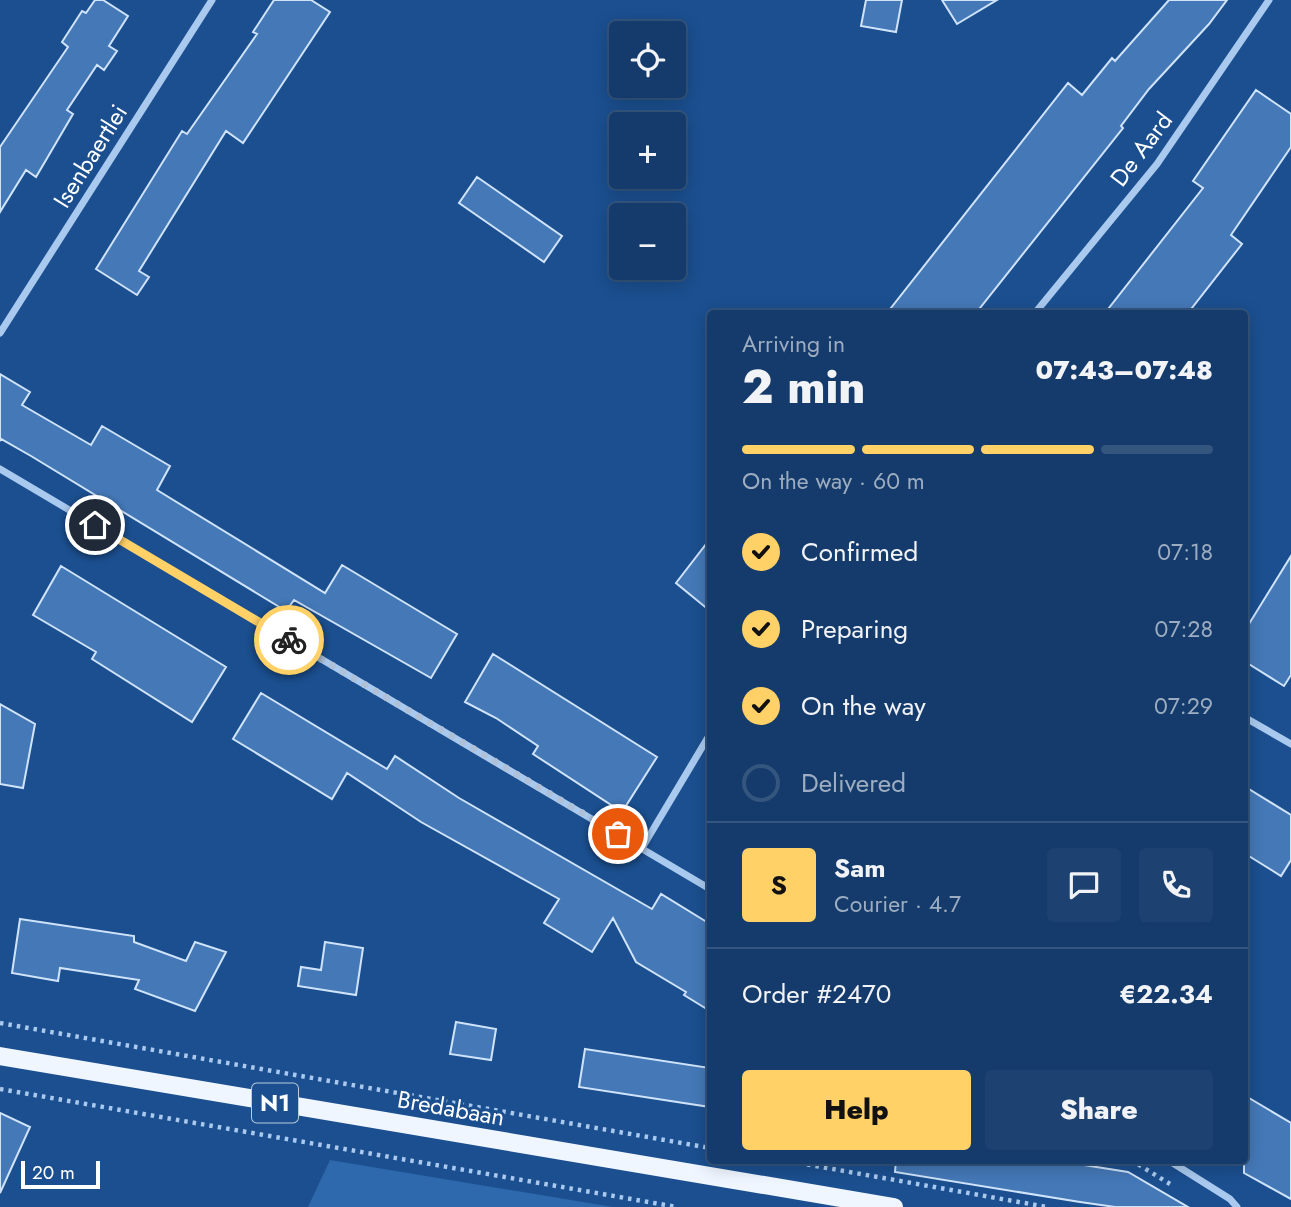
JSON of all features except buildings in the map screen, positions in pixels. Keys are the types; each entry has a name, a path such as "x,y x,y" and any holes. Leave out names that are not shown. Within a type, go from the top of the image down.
{"main road":[{"name":"Bredabaan","path":"0,1056 894,1207"}],"street":[{"name":"Isenbaertlei","path":"0,333 212,0"},
{"name":"De Aard","path":"1037,310 1157,164 1269,0"},
{"path":"0,469 707,887"},
{"path":"1248,719 1291,744"},
{"path":"642,848 707,739"},
{"path":"1174,1164 1230,1199 1237,1207"}],"path":[{"path":"0,1023 707,1147"},
{"path":"0,1089 677,1207"},
{"path":"805,1164 1047,1207"}],"shaded area":[{"path":"330,1160 613,1207 308,1207"}],"way so far":[{"path":"289,640 618,834"}],"route":[{"path":"95,525 289,640"}]}
